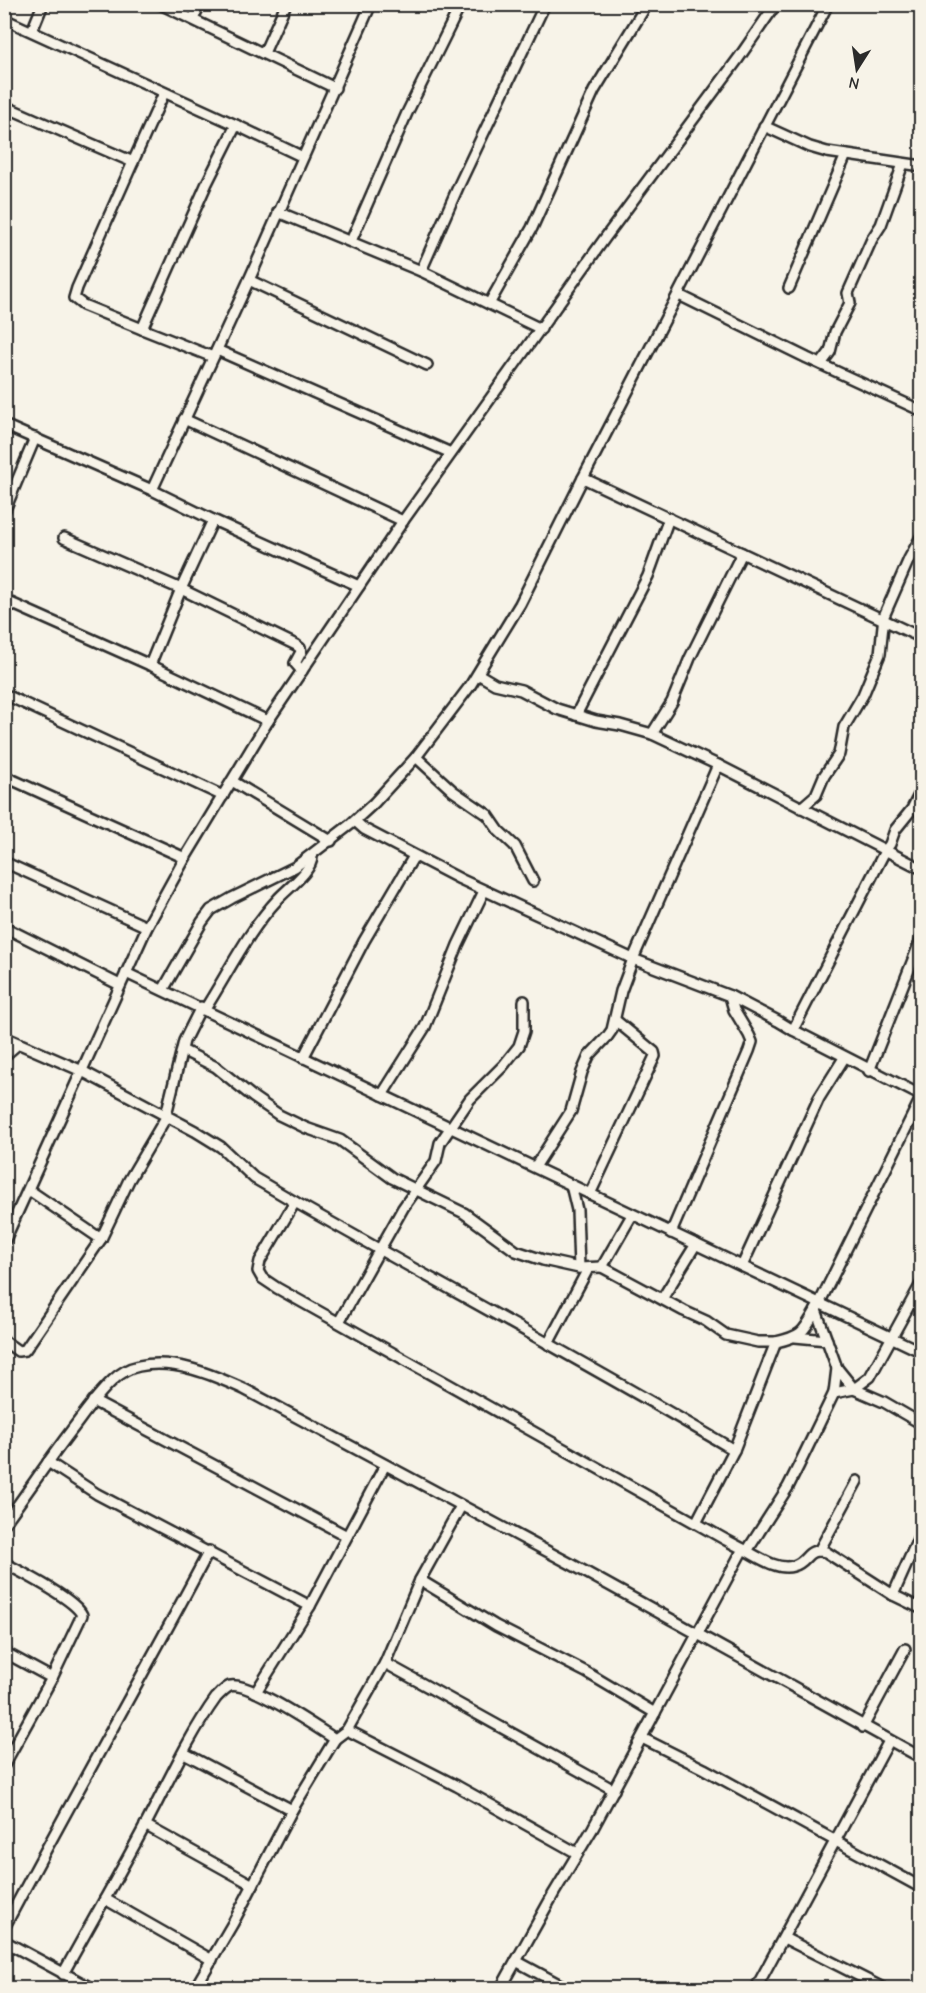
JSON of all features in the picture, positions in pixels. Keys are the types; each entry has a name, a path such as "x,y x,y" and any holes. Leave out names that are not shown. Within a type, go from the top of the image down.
{"street":[{"path":"32,31 43,4"},
{"path":"160,4 335,88"},
{"path":"193,19 200,4"},
{"path":"264,52 286,4"},
{"path":"152,490 249,280 371,4"},
{"path":"351,241 406,113 462,4"},
{"path":"421,272 459,185 545,4"},
{"path":"489,304 537,219 594,91 647,4"},
{"path":"4,1242 147,927 185,858 268,721 451,453 776,4"},
{"path":"163,990 211,910 295,867 355,821 416,757 478,674 520,604 828,4"},
{"path":"4,19 303,157"},
{"path":"164,93 74,298 83,305 142,329 215,354 451,453"},
{"path":"4,106 133,162"},
{"path":"142,329 207,183 236,125"},
{"path":"764,126 810,147 846,155 921,166"},
{"path":"789,288 846,155"},
{"path":"821,364 830,352 835,332 850,303 848,293 872,239 881,225 903,164"},
{"path":"278,212 351,241 541,328"},
{"path":"249,280 427,365"},
{"path":"679,295 921,411"},
{"path":"184,419 403,521"},
{"path":"4,424 359,586"},
{"path":"4,512 35,438"},
{"path":"583,478 921,638"},
{"path":"576,715 648,576 669,519"},
{"path":"150,664 213,520"},
{"path":"801,808 816,795 824,776 839,754 844,727 862,695 880,654 884,620 921,535"},
{"path":"64,537 181,589 298,646 301,652 295,663 302,671"},
{"path":"652,734 672,702 742,553"},
{"path":"4,600 150,664 268,721"},
{"path":"478,674 495,684 521,690 557,709 652,734 718,765 921,869"},
{"path":"4,694 223,796"},
{"path":"416,757 453,791 488,815 499,831 515,846 533,881"},
{"path":"535,1167 571,1111 589,1056 610,1035 621,991 633,960 718,765"},
{"path":"4,776 185,858"},
{"path":"232,781 331,841"},
{"path":"793,1030 885,851 899,825 912,809 921,789"},
{"path":"355,821 364,829 484,891 633,960 730,996 844,1058 921,1096 818,1306 807,1326 795,1337"},
{"path":"4,1341 18,1351 25,1350 101,1239 129,1180 167,1116 187,1034 259,922 306,870 312,862 312,856"},
{"path":"303,1058 364,941 414,856"},
{"path":"4,862 147,927"},
{"path":"382,1095 425,1027 458,945 484,891"},
{"path":"5,928 120,986"},
{"path":"869,1071 921,937"},
{"path":"126,973 742,1266 818,1306 921,1352"},
{"path":"671,1233 752,1042 737,1016 730,996"},
{"path":"339,1322 415,1190 436,1161 440,1143 470,1099 519,1046 524,1031 524,1001"},
{"path":"590,1194 655,1056 654,1052 615,1020"},
{"path":"4,1037 82,1071 214,1142 254,1178 379,1251 628,1387 734,1450"},
{"path":"4,1056 18,1044"},
{"path":"183,1050 216,1067 279,1115 340,1140 392,1178 449,1204 516,1251 543,1260 584,1268 602,1267 706,1321 726,1335 758,1342 795,1337 827,1340"},
{"path":"742,1266 819,1098 844,1058"},
{"path":"548,1344 584,1268 577,1210 571,1185"},
{"path":"29,1190 101,1239"},
{"path":"295,1202 258,1267 259,1275 277,1288 745,1550 784,1567 800,1563 809,1553 819,1551 832,1555 921,1609"},
{"path":"602,1267 632,1215"},
{"path":"662,1299 696,1244"},
{"path":"834,1393 854,1389 870,1377 921,1282"},
{"path":"818,1306 837,1368 854,1389 884,1402 921,1424"},
{"path":"696,1523 734,1450 776,1341"},
{"path":"4,1524 93,1401 112,1380 137,1366 162,1364 190,1369 209,1374 244,1389 571,1563 921,1758"},
{"path":"501,1989 593,1828 745,1550 788,1487 834,1393 837,1368"},
{"path":"93,1401 347,1536"},
{"path":"48,1462 83,1487 209,1551 310,1606"},
{"path":"256,1692 310,1606 385,1465"},
{"path":"819,1551 857,1481"},
{"path":"195,1989 292,1810 335,1738 347,1730 385,1663 420,1580 461,1506"},
{"path":"893,1594 921,1530"},
{"path":"4,1928 73,1799 154,1656 209,1551"},
{"path":"4,1563 64,1597 81,1610 81,1620 52,1678 7,1753 4,1765"},
{"path":"420,1580 496,1626 600,1680 655,1713"},
{"path":"863,1727 905,1649"},
{"path":"4,1652 52,1678"},
{"path":"385,1663 614,1790"},
{"path":"63,1974 184,1753 211,1707 224,1690 230,1686 238,1686 256,1692 335,1738"},
{"path":"347,1730 457,1786 577,1853"},
{"path":"642,1738 704,1769 921,1888"},
{"path":"756,1989 889,1741"},
{"path":"184,1753 292,1810"},
{"path":"145,1825 253,1885"},
{"path":"105,1899 212,1960"},
{"path":"784,1938 883,1989"},
{"path":"4,1941 91,1989"},
{"path":"516,1961 566,1989"}]}
